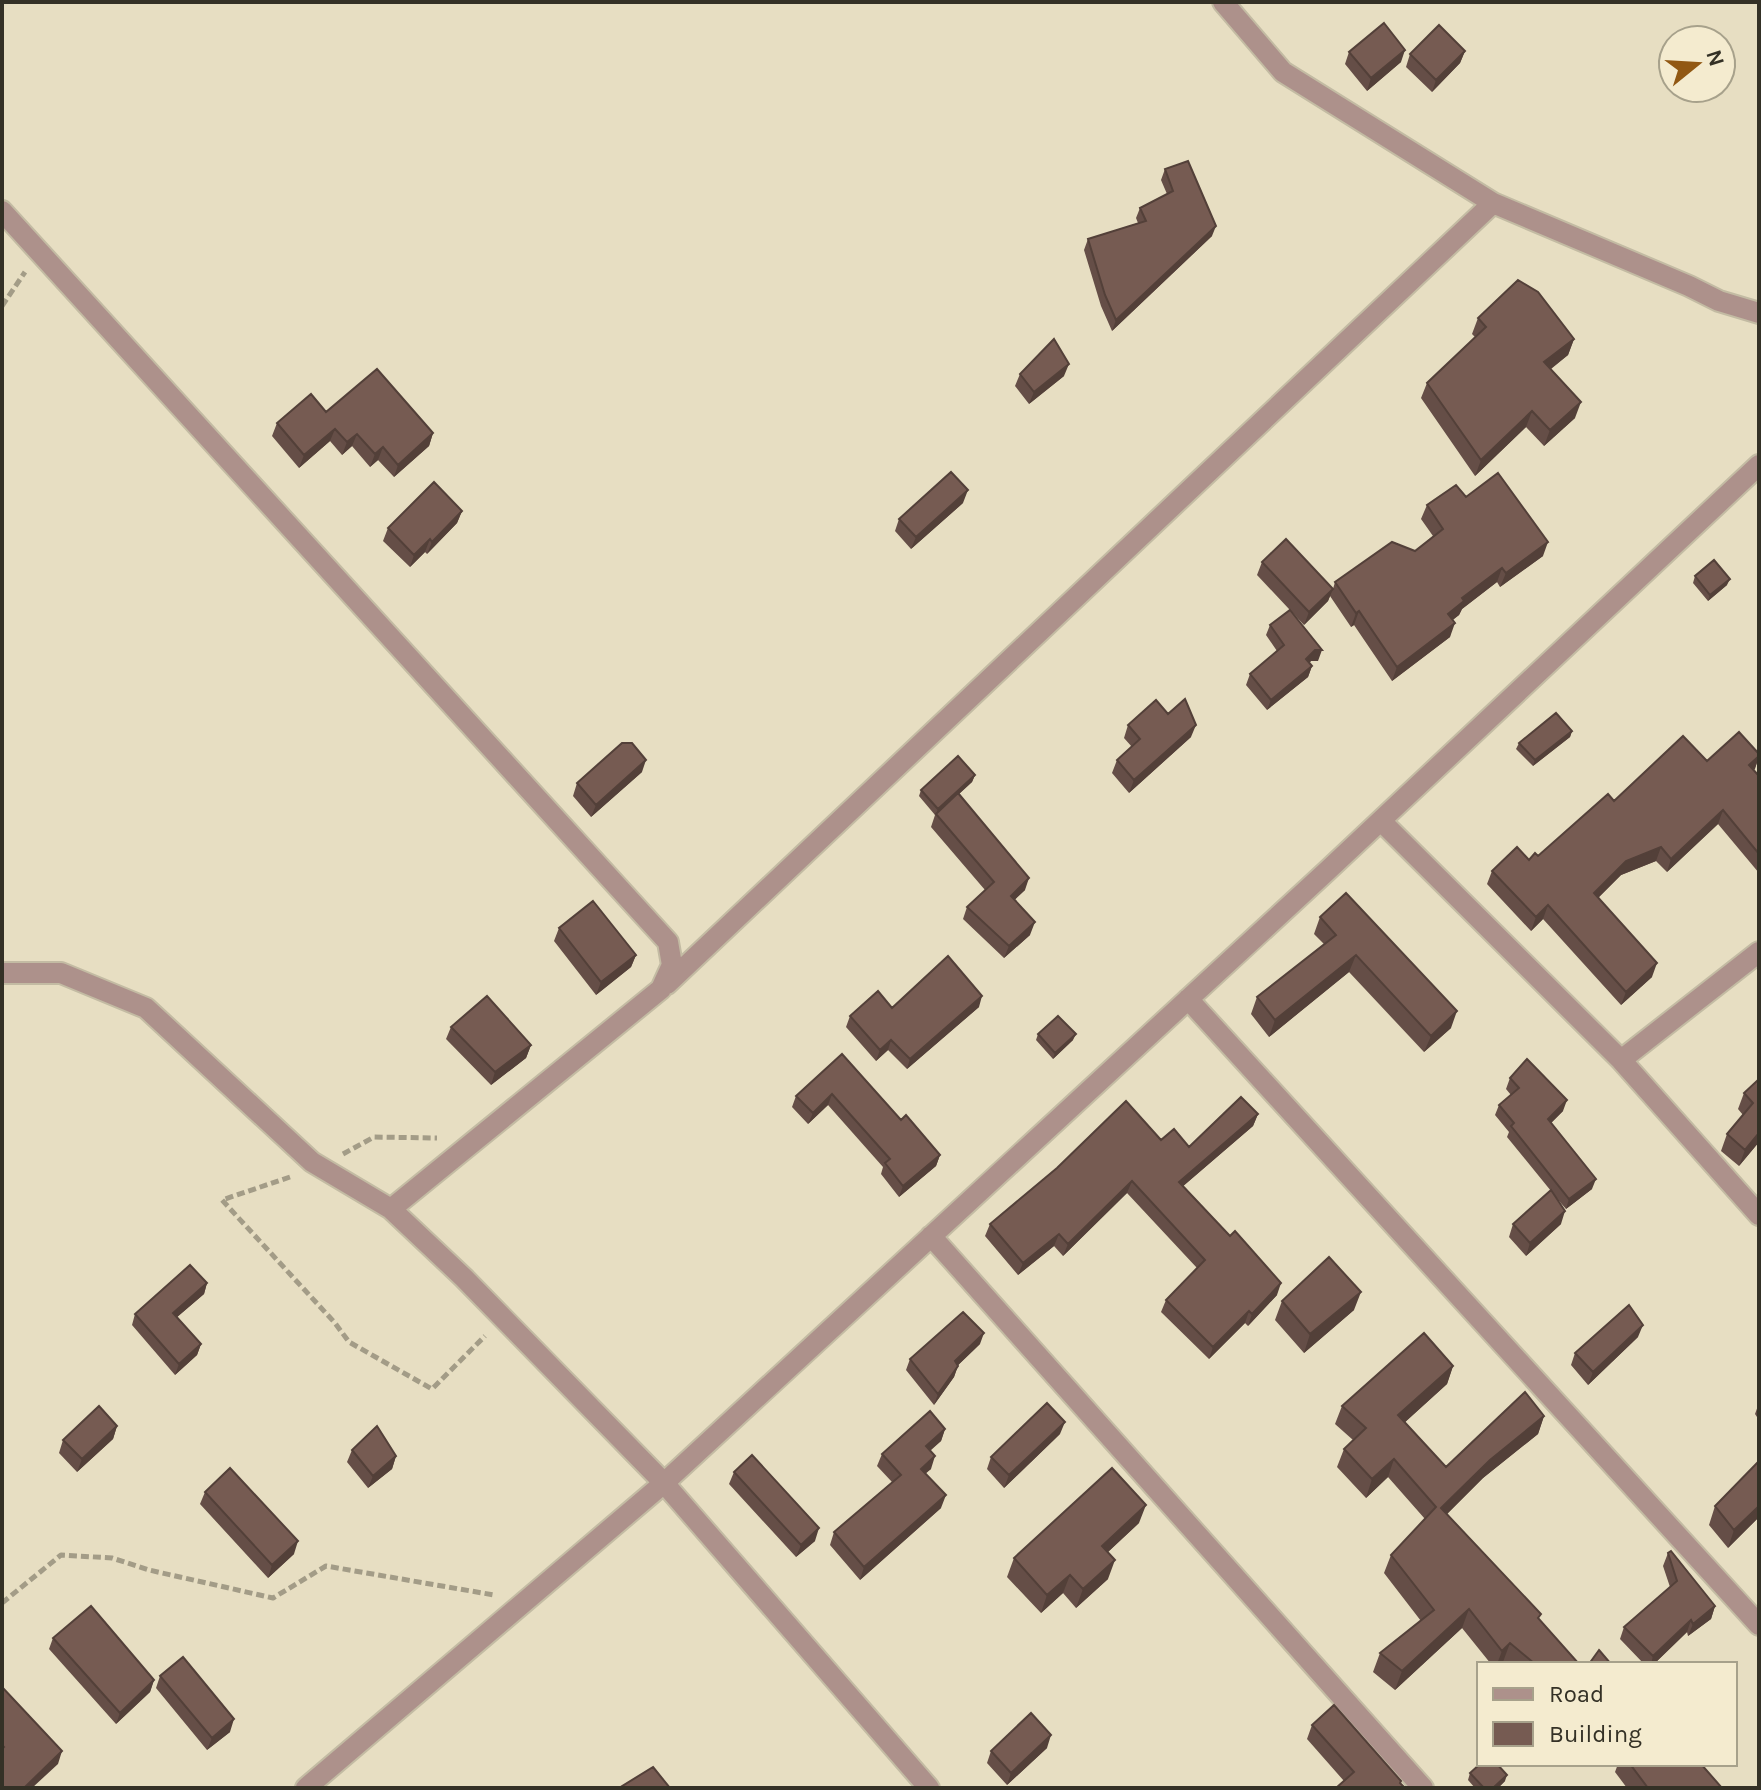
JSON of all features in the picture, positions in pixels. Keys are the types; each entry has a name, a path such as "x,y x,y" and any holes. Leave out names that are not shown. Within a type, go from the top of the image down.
{"street":[{"path":"1223,2 1283,72 1493,203 1719,301 1759,313"},
{"path":"391,1209 661,989 1493,203"},
{"path":"2,211 668,942 672,965 661,989"},
{"path":"306,1788 664,1483 1381,821 1759,465"},
{"path":"1381,821 1621,1060 1759,1215"},
{"path":"1621,1060 1759,952"},
{"path":"2,973 61,973 146,1008 320,1167 391,1209 503,1318 664,1483 929,1788"},
{"path":"1188,999 1759,1625"},
{"path":"931,1236 1423,1788"}],"path":[{"path":"2,306 39,251"},
{"path":"479,1138 374,1137 320,1167 222,1200 349,1342 432,1389 503,1318"},
{"path":"2,1603 61,1555 112,1558 149,1570 273,1598 326,1566 499,1596"}],"building":[{"path":"1384,23 1405,50 1371,78 1349,52"},
{"path":"1439,25 1465,51 1436,80 1410,54"},
{"path":"1188,161 1216,226 1116,320 1088,239 1146,221 1140,208 1173,191 1165,169"},
{"path":"1518,280 1538,292 1574,339 1544,362 1581,402 1550,430 1532,411 1481,460 1427,383 1486,327 1478,318"},
{"path":"1054,339 1069,364 1034,392 1020,374"},
{"path":"377,369 433,433 398,465 383,447 375,454 357,434 347,442 335,429 304,455 277,423 311,394 326,412"},
{"path":"951,472 968,490 916,537 899,519"},
{"path":"1498,473 1548,542 1506,573 1502,568 1462,598 1464,601 1448,614 1455,623 1397,667 1335,582 1392,542 1415,551 1443,529 1427,505 1456,485 1466,497"},
{"path":"434,482 462,511 432,542 430,539 414,555 388,528"},
{"path":"1286,539 1333,589 1309,612 1262,562"},
{"path":"1714,560 1730,579 1710,595 1695,576"},
{"path":"1290,610 1322,650 1315,650 1306,659 1312,666 1271,700 1250,674 1284,645 1270,625"},
{"path":"1185,699 1196,725 1134,780 1117,760 1140,739 1128,725 1156,700 1168,714"},
{"path":"1556,713 1572,731 1535,760 1519,743"},
{"path":"1739,732 1759,754 1749,765 1759,776 1759,854 1723,810 1671,859 1661,847 1626,861 1594,893 1657,963 1626,992 1548,905 1536,917 1492,871 1517,847 1529,860 1535,853 1538,856 1608,794 1614,801 1683,736 1707,761"},
{"path":"622,743 632,743 646,760 596,805 577,783"},
{"path":"958,756 975,775 938,809 921,790"},
{"path":"958,793 1029,878 1011,896 1035,922 1009,946 967,907 994,882 936,814"},
{"path":"1346,893 1457,1011 1431,1036 1356,955 1275,1020 1257,997 1336,935 1320,917"},
{"path":"593,901 636,955 601,982 559,928"},
{"path":"948,956 982,996 910,1059 891,1040 880,1050 850,1016 878,991 892,1008"},
{"path":"487,996 531,1045 495,1072 451,1027"},
{"path":"1058,1016 1076,1034 1055,1053 1038,1034"},
{"path":"842,1054 901,1120 906,1115 940,1155 903,1186 885,1163 890,1159 832,1094 813,1113 796,1096"},
{"path":"1527,1059 1567,1100 1548,1119 1596,1179 1569,1199 1511,1126 1514,1123 1499,1105 1519,1088 1510,1078"},
{"path":"1759,1079 1759,1133 1745,1150 1727,1134 1753,1103 1744,1093"},
{"path":"1241,1097 1258,1114 1179,1182 1230,1236 1235,1231 1281,1283 1252,1314 1249,1311 1213,1347 1166,1300 1205,1260 1132,1181 1068,1244 1059,1234 1023,1263 990,1224 1057,1168 1126,1101 1161,1140 1174,1129 1189,1147"},
{"path":"1551,1190 1565,1211 1530,1243 1513,1224"},
{"path":"1329,1257 1361,1292 1310,1334 1282,1301"},
{"path":"190,1265 207,1283 173,1313 201,1344 179,1364 135,1314"},
{"path":"1629,1305 1643,1325 1593,1372 1575,1353"},
{"path":"963,1312 984,1333 955,1361 958,1366 938,1394 910,1359"},
{"path":"1424,1333 1453,1366 1398,1415 1446,1467 1525,1392 1544,1416 1490,1460 1441,1508 1541,1614 1538,1618 1577,1662 1533,1662 1510,1643 1502,1651 1469,1609 1402,1671 1380,1653 1434,1610 1391,1555 1436,1507 1394,1459 1372,1479 1344,1449 1366,1428 1342,1406"},
{"path":"1047,1403 1065,1422 1009,1475 991,1457"},
{"path":"99,1406 117,1426 82,1459 63,1440"},
{"path":"930,1411 945,1429 926,1446 935,1456 921,1469 946,1495 864,1567 834,1532 901,1475 882,1454"},
{"path":"377,1426 396,1456 373,1476 352,1450"},
{"path":"752,1455 819,1528 801,1545 734,1472"},
{"path":"1759,1461 1759,1506 1734,1530 1715,1506"},
{"path":"230,1468 298,1541 272,1565 205,1492"},
{"path":"1112,1468 1146,1505 1102,1546 1115,1560 1083,1589 1070,1575 1047,1595 1014,1558"},
{"path":"1671,1551 1715,1606 1693,1624 1691,1620 1653,1656 1624,1627 1677,1581 1668,1553"},
{"path":"91,1606 154,1680 120,1713 53,1638"},
{"path":"1599,1650 1609,1662 1590,1662"},
{"path":"183,1657 234,1719 212,1738 160,1676"},
{"path":"2,1687 62,1751 24,1788 2,1788"},
{"path":"1334,1705 1405,1788 1336,1788 1354,1772 1312,1725"},
{"path":"1031,1713 1051,1735 1011,1773 991,1751"},
{"path":"1478,1766 1499,1766 1507,1775 1493,1788 1484,1788 1470,1773"},
{"path":"1632,1766 1703,1766 1722,1788 1648,1788"},
{"path":"653,1767 670,1788 619,1788"}]}
